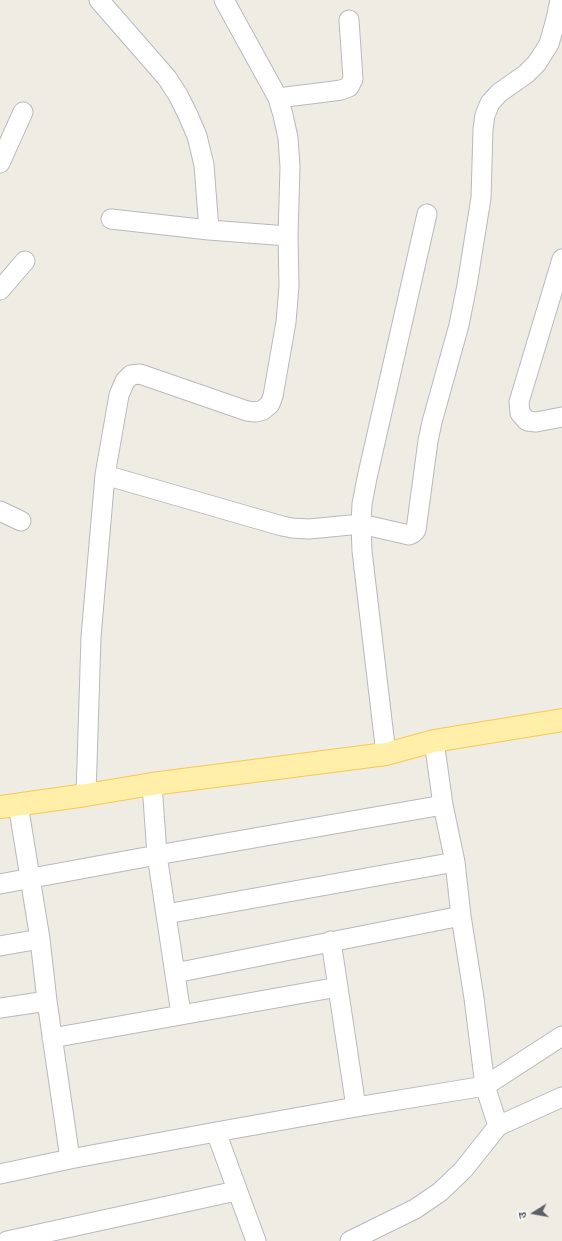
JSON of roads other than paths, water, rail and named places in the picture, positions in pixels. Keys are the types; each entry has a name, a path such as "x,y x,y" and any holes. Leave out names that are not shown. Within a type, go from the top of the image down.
{"main road":[{"path":"9,806 152,784 386,754 434,741 562,720"}],"street":[{"path":"99,0 167,78 188,115 197,136 204,164 209,230"},
{"path":"86,795 91,637 105,475 119,395 125,381 131,376 140,374 256,412 263,410 270,404 274,396 286,322 289,286 288,236 290,167 288,138 278,98 224,0"},
{"path":"105,475 282,526 309,529 361,524 409,535 416,530 428,441 459,325 467,285 481,198 483,129 485,115 490,103 499,92 526,74 537,63 549,44 560,0"},
{"path":"278,98 334,92 349,87 353,79 349,20"},
{"path":"0,163 23,112"},
{"path":"386,754 362,551 362,504 427,214"},
{"path":"111,219 209,230 288,236"},
{"path":"562,259 519,402 520,413 527,421 536,422 562,417"},
{"path":"0,290 25,260"},
{"path":"0,511 21,521"},
{"path":"434,741 443,805 455,862 461,916 474,998 485,1086 498,1126"},
{"path":"152,784 157,855 180,1014"},
{"path":"0,884 443,805"},
{"path":"9,806 29,878 40,939 52,1038 70,1159"},
{"path":"166,914 455,862"},
{"path":"175,973 461,916"},
{"path":"0,946 40,939"},
{"path":"331,941 356,1107"},
{"path":"52,1038 338,987"},
{"path":"0,1008 47,1001"},
{"path":"0,1174 70,1159 216,1132 485,1086 562,1036"},
{"path":"350,1241 415,1209 440,1192 463,1170 498,1126 562,1097"},
{"path":"216,1132 236,1191 256,1241"},
{"path":"7,1241 236,1191"}]}
